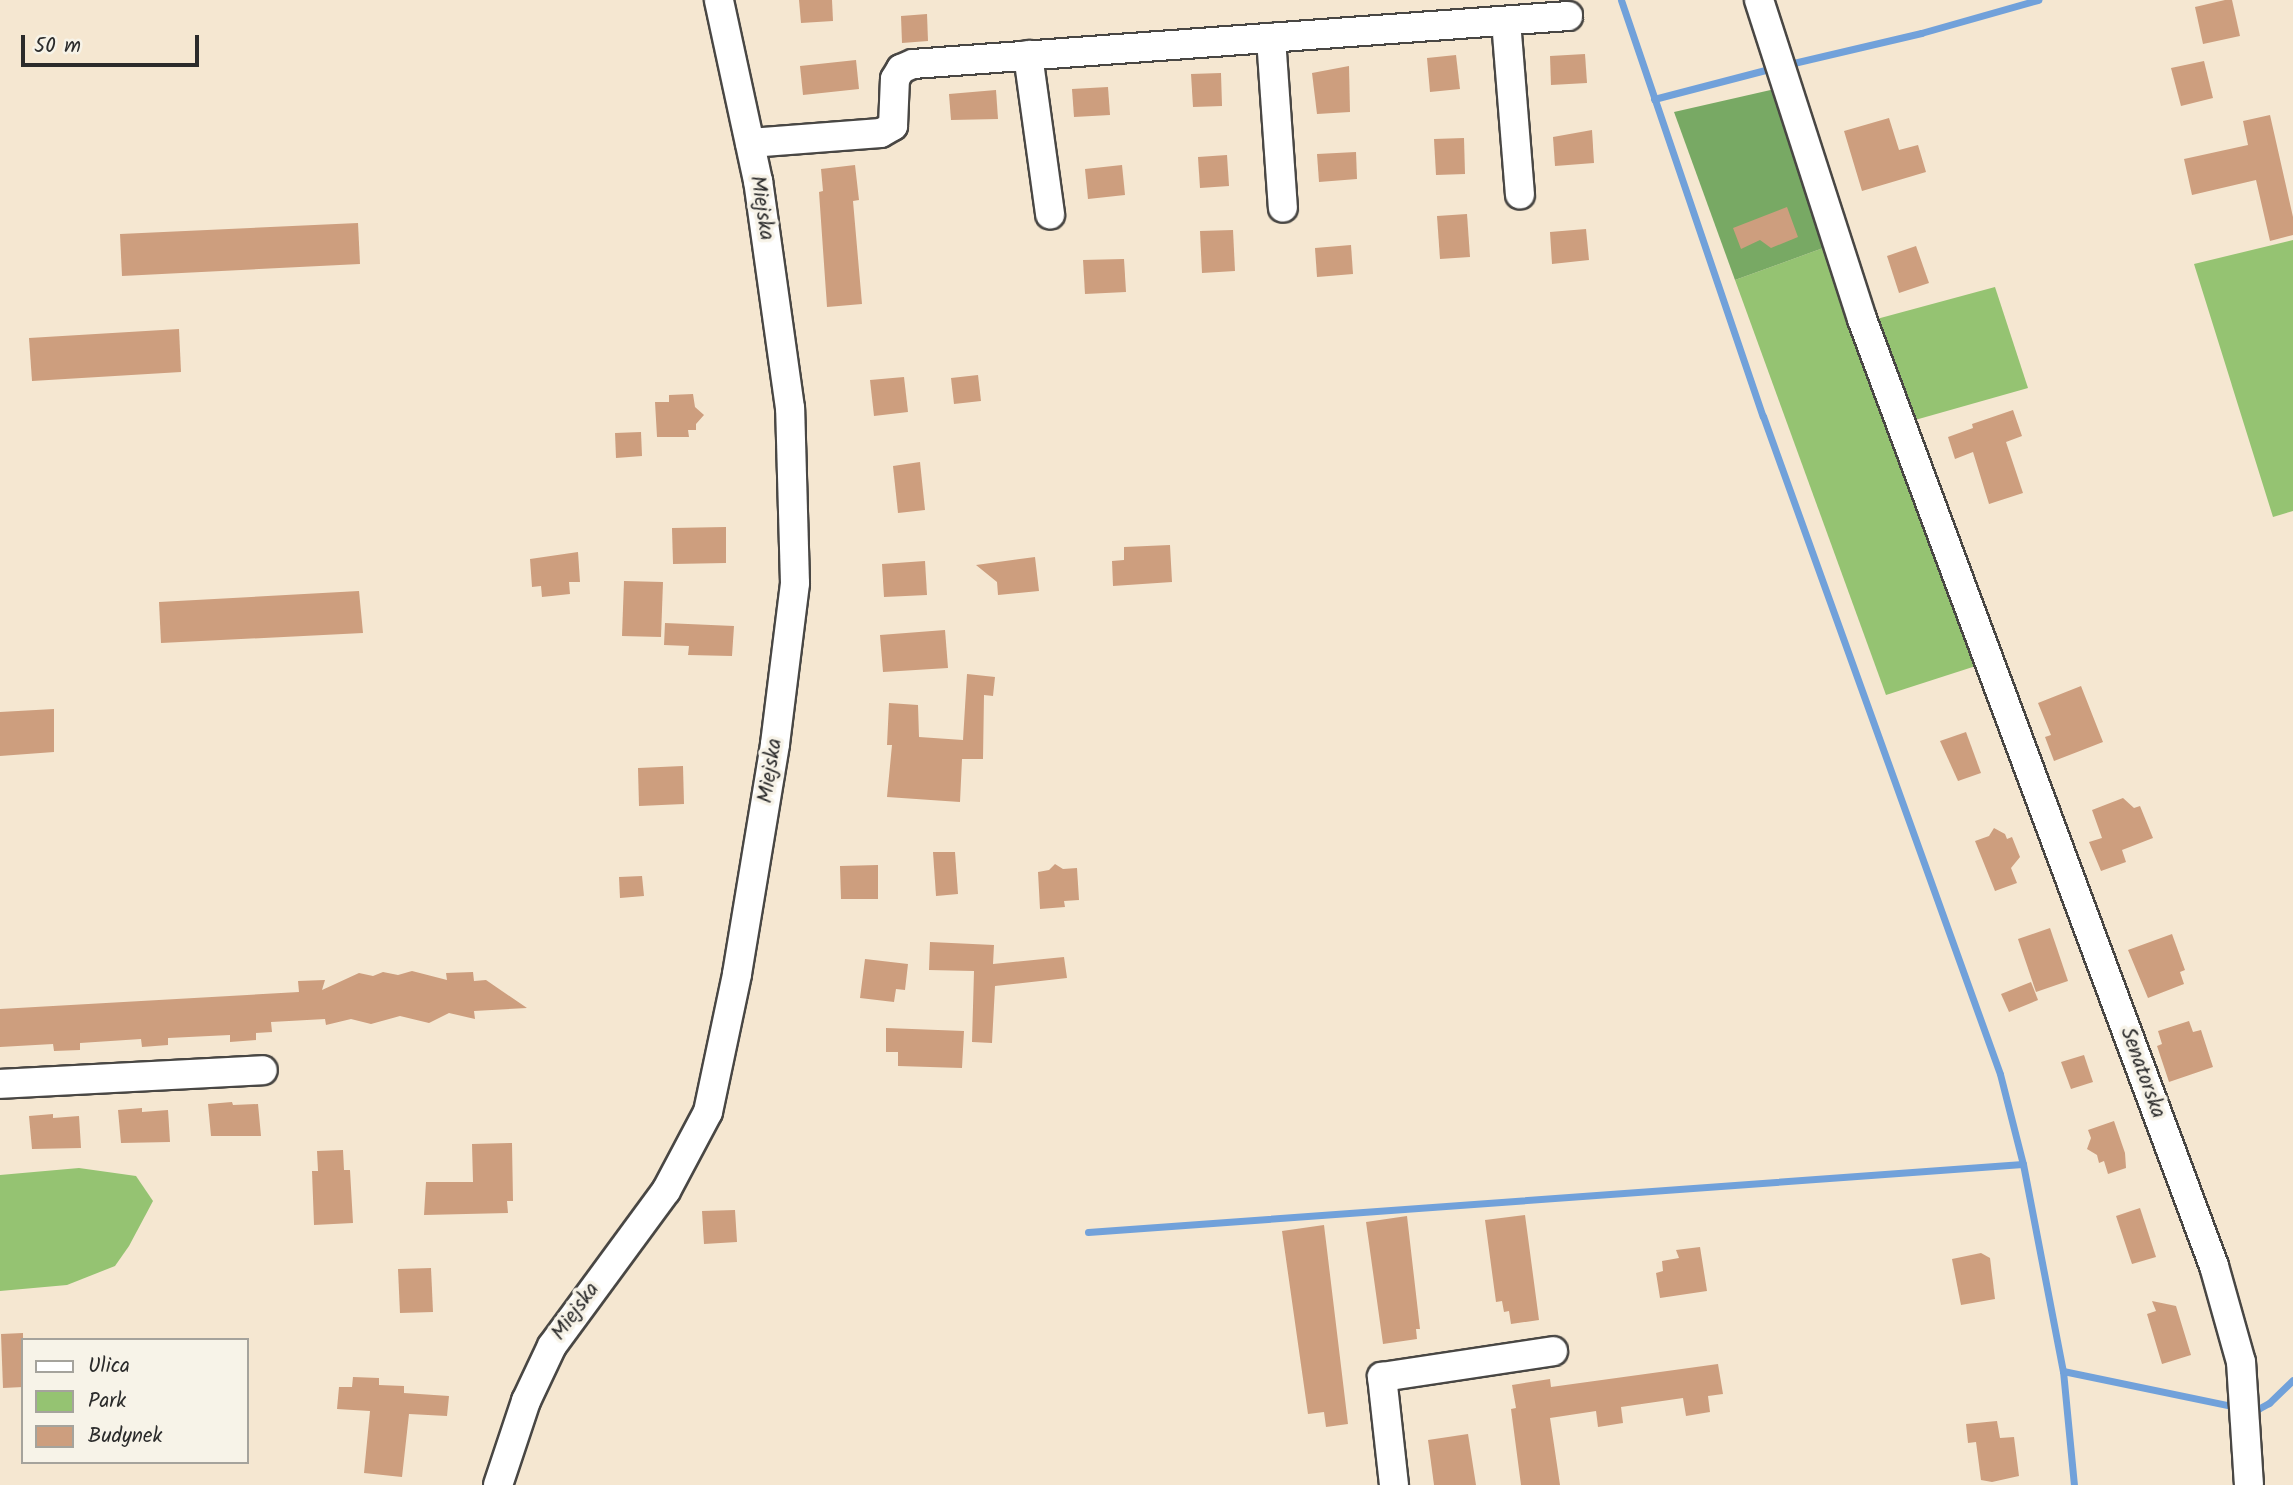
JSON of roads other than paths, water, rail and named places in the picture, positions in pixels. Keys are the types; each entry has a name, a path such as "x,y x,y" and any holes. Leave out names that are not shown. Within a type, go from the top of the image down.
{"street":[{"name":"Miejska","path":"498,1485 526,1401 552,1346 656,1206 699,1135 716,1085 737,975 785,679 796,541 787,376 750,143 719,0"},
{"name":"Senatorska","path":"1759,0 1862,318 2214,1266 2241,1363 2249,1485"},
{"path":"750,143 881,133 893,125 895,79 901,69 913,64 1568,16"},
{"path":"1506,21 1520,194"},
{"path":"1271,38 1283,208"},
{"path":"1028,55 1050,214"},
{"path":"0,1084 263,1070"},
{"path":"1394,1485 1382,1377 1553,1351"}],"waterway":[{"path":"1621,0 1763,416 2000,1074 2023,1164 2063,1371 2074,1485"},
{"path":"1785,65 1921,33 2038,0"},
{"path":"1654,99 1773,68"},
{"path":"1088,1232 2023,1164"},
{"path":"2063,1371 2237,1407"},
{"path":"2249,1408 2258,1409 2269,1403 2293,1380"}]}
